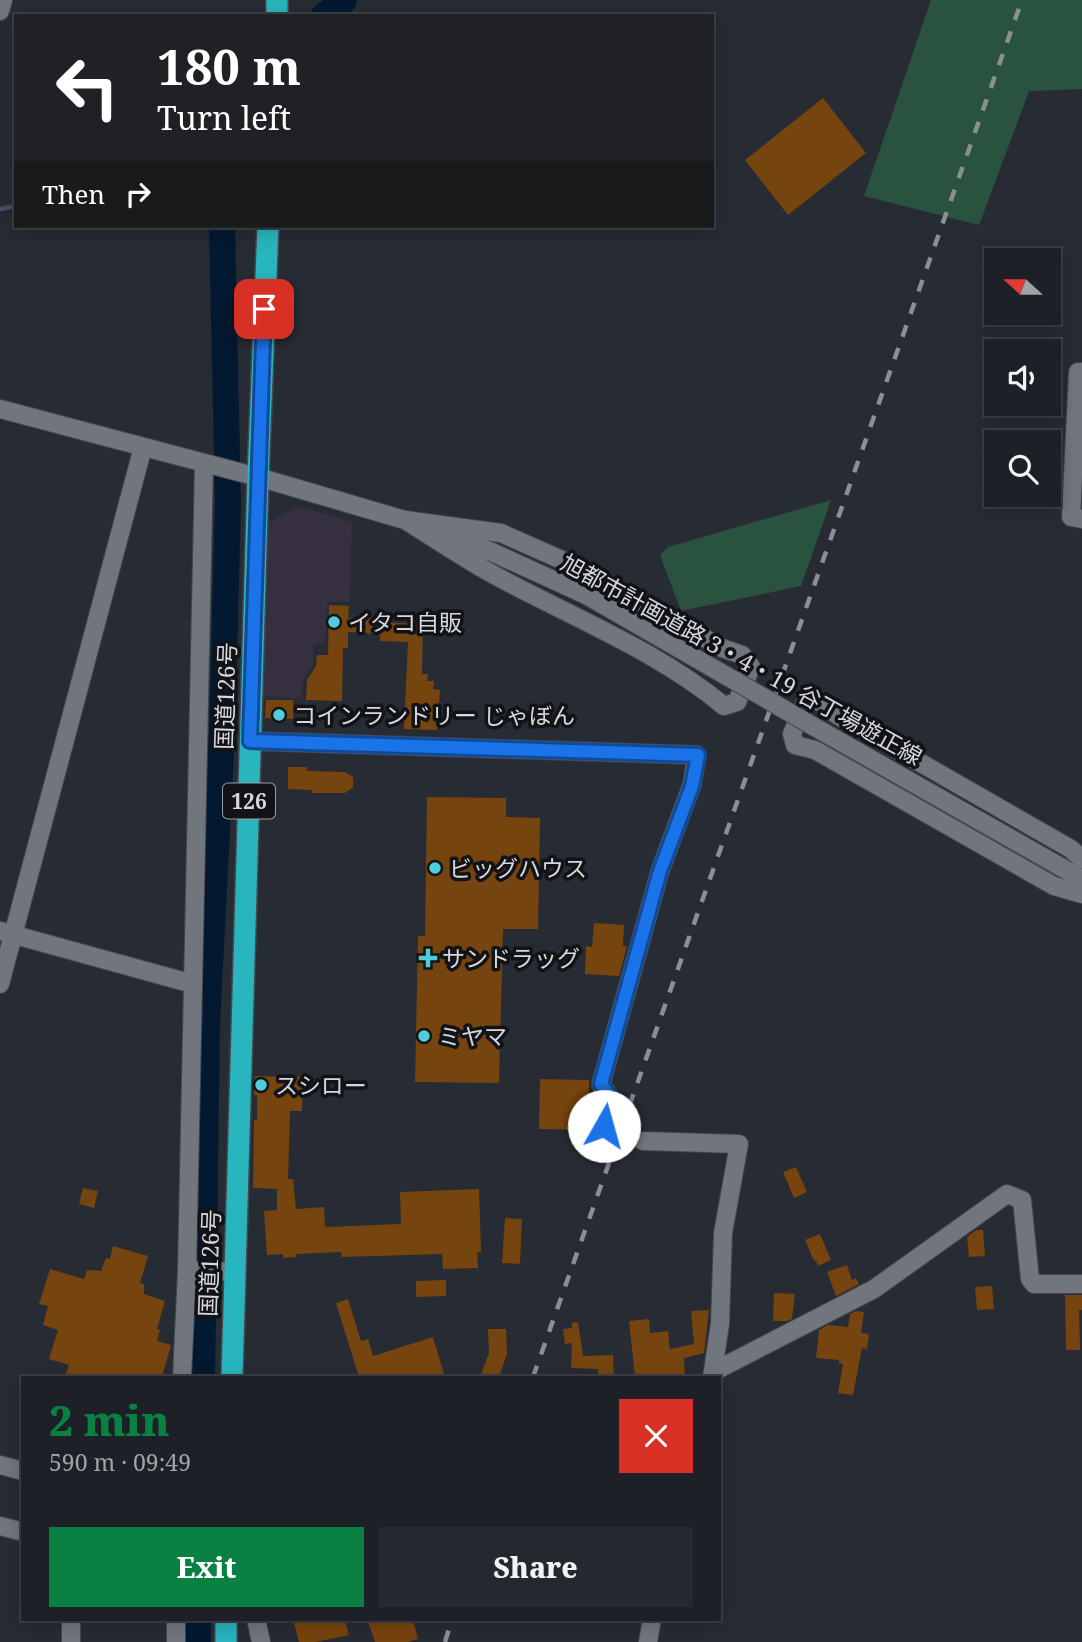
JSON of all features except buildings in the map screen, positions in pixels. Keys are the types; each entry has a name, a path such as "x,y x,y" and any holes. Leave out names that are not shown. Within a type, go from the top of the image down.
{"highway":[{"name":"国道126号","path":"232,1376 258,477 268,228"},
{"path":"226,1621 226,1642"}],"street":[{"path":"0,11 3,0"},
{"path":"1082,372 1078,372 1071,517 1082,519"},
{"name":"旭都市計画道路 3・4・19 谷丁場遊正線","path":"0,409 258,477 405,520 492,552 586,595 1082,879"},
{"path":"0,984 7,932 143,447"},
{"path":"182,1376 207,465"},
{"path":"405,520 501,533 582,569 667,619 722,648 742,655 751,667 737,702 724,706 693,681 579,617 486,571 405,520"},
{"path":"1082,859 1071,849 837,715 815,698 805,703 792,734 795,745 815,750 1054,886 1082,894"},
{"path":"250,741 698,755 692,786 660,871 601,1084 612,1102 599,1137"},
{"path":"7,932 193,984"},
{"path":"643,1140 739,1144 723,1233 720,1324 712,1375"},
{"path":"712,1375 874,1289 1007,1194 1022,1200 1030,1279 1034,1284 1082,1284"},
{"path":"187,1270 235,1272"},
{"path":"0,1465 21,1470"},
{"path":"0,1526 21,1531"},
{"path":"71,1621 71,1642"},
{"path":"176,1621 176,1642"},
{"path":"256,1621 261,1642"},
{"path":"648,1642 652,1621"}],"shaded area":[{"path":"298,506 352,522 350,602 328,602 325,644 314,644 313,665 303,680 302,699 261,696 269,523"}],"green space":[{"path":"931,0 1082,0 1082,89 1029,91 979,225 864,196"},
{"path":"831,500 801,586 681,611 660,555 668,547"}],"waterway":[{"path":"326,14 344,0"},
{"path":"0,209 14,206"},
{"path":"202,1376 207,1023 222,735 228,504 222,228"},
{"path":"198,1621 198,1642"}],"railway":[{"path":"533,1376 1022,0"},
{"path":"445,1642 451,1621"}],"place":[{"name":"イタコ自販","path":"334,622"},
{"name":"コインランドリー じゃぼん","path":"279,715"},
{"name":"ビッグハウス","path":"435,868"},
{"name":"サンドラッグ","path":"428,958"},
{"name":"ミヤマ","path":"424,1036"},
{"name":"スシロー","path":"261,1085"}],"route":[{"path":"264,309 250,741 698,755 692,786 660,871 601,1084 612,1102 604,1126"}]}
